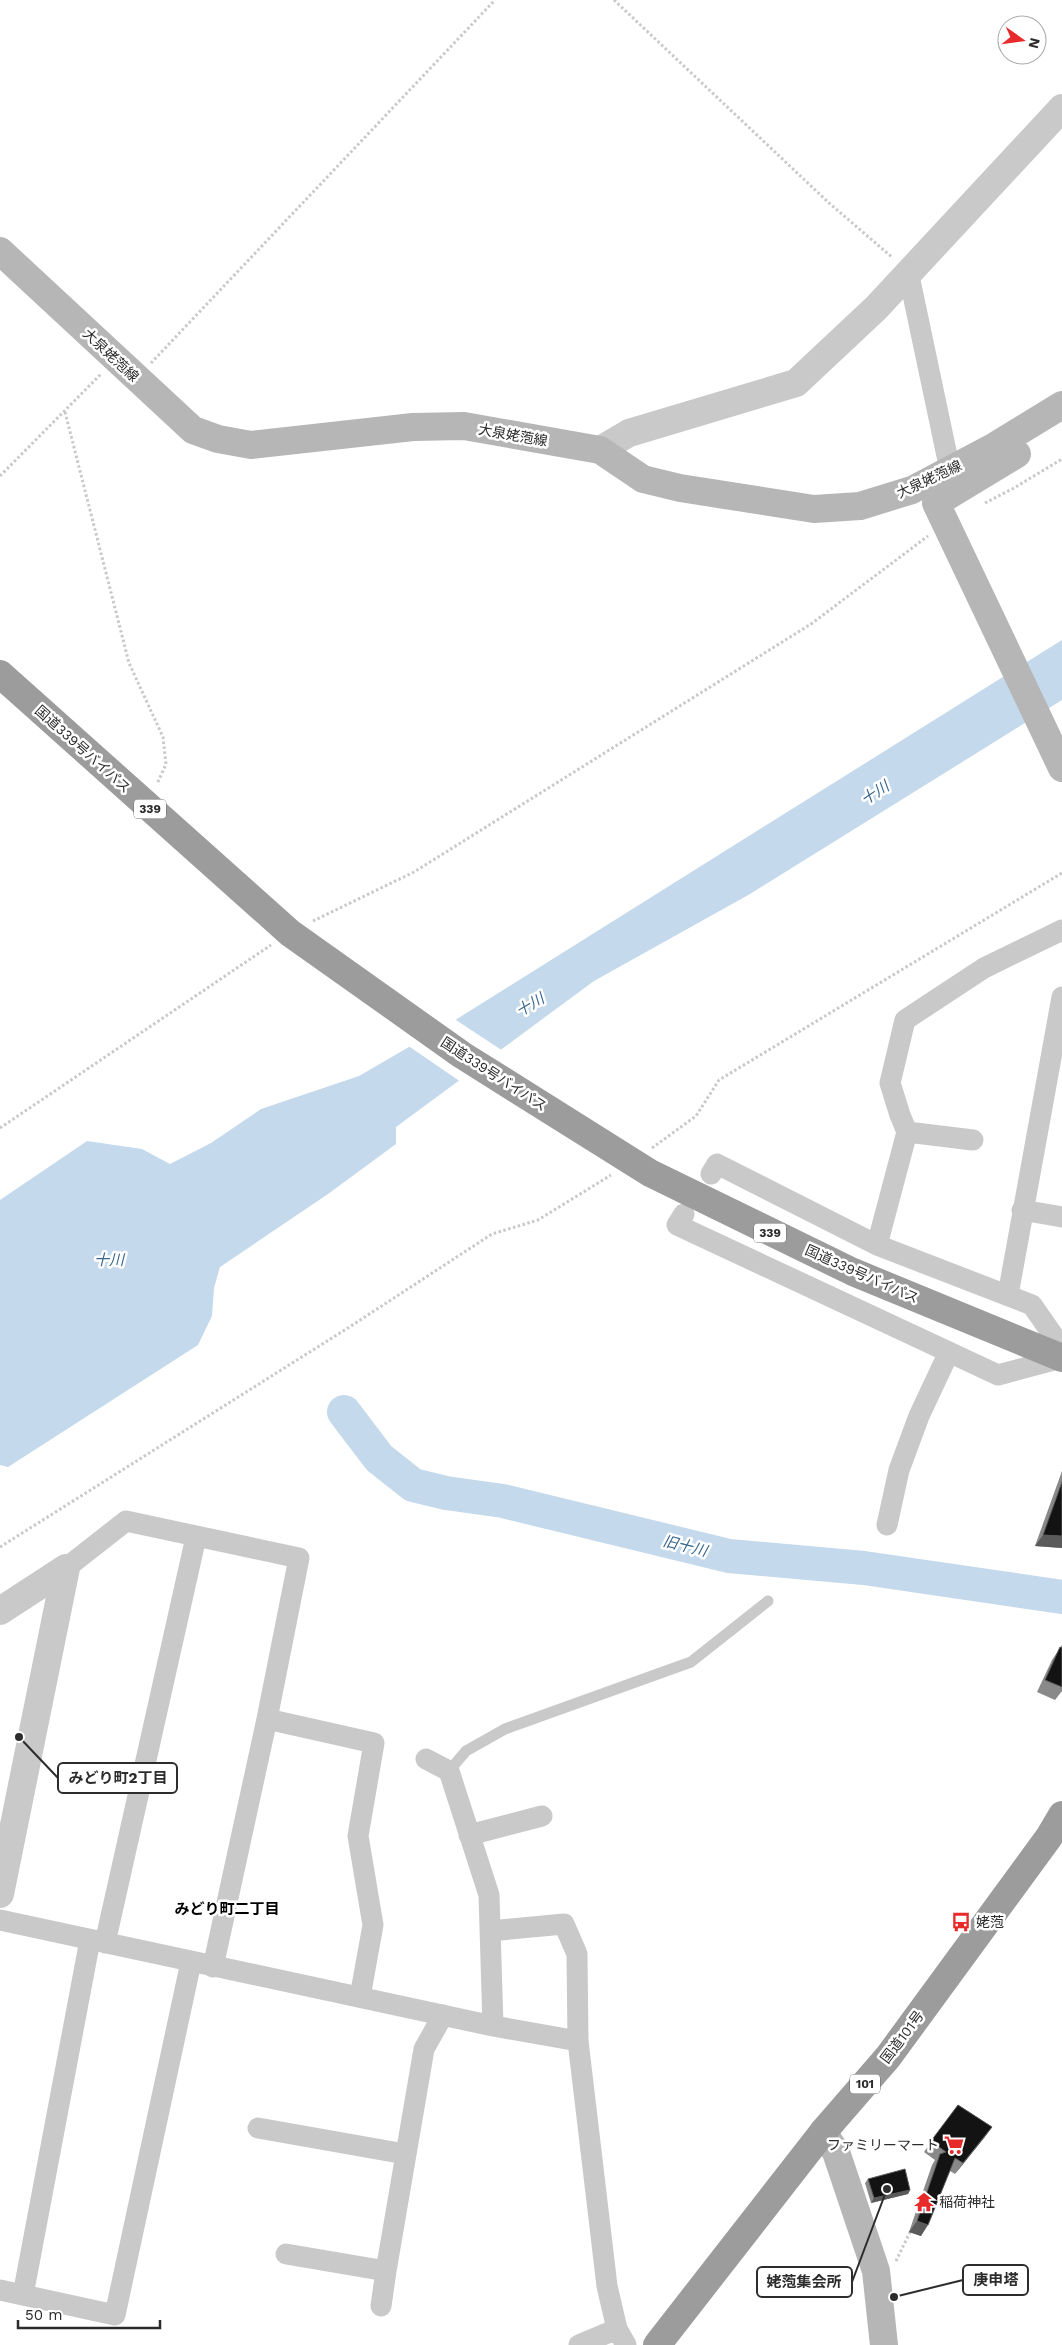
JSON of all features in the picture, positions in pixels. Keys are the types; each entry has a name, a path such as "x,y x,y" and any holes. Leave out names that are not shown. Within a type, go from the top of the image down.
{"highway":[{"name":"国道339号バイパス","path":"0,674 146,806 296,936 462,1055 625,1157 754,1226 853,1272 1062,1358"},
{"name":"国道101号","path":"657,2345 823,2132 888,2057 1049,1837 1062,1816"}],"main road":[{"name":"大泉姥萢線","path":"0,251 193,430 218,439 252,445 413,427 464,426 600,450 643,479 680,488 814,509 860,506 912,490 950,470 1062,404"},
{"name":"大泉姥萢線","path":"1062,427 936,503 1062,768"},
{"path":"823,2132 836,2152 876,2271 884,2345"}],"street":[{"path":"600,450 629,433 796,383 876,308 908,271 1062,108"},
{"path":"908,271 950,470"},
{"path":"877,1245 907,1132 890,1083 905,1020 984,968 1062,930"},
{"path":"1008,1295 1022,1210 1052,1100 1062,997"},
{"path":"907,1132 973,1140"},
{"path":"711,1174 718,1164 877,1245 1032,1304 1062,1348"},
{"path":"1022,1210 1062,1217"},
{"path":"684,1214 677,1225 998,1374 1062,1358"},
{"path":"887,1525 898,1470 919,1416 949,1352"},
{"path":"0,1612 66,1568 126,1521 299,1558 267,1719 213,1966"},
{"path":"23,2295 98,1941 196,1537"},
{"path":"0,1894 66,1568"},
{"path":"267,1719 374,1743 358,1836 373,1925 360,1997"},
{"path":"426,1759 449,1771 489,1894 493,2026"},
{"path":"470,1835 542,1816"},
{"path":"0,1920 493,2026 578,2041"},
{"path":"490,1931 564,1924 577,1954 578,2041 607,2286 622,2337 579,2345"},
{"path":"0,2290 115,2315 191,1962"},
{"path":"381,2306 424,2049 443,2015"},
{"path":"258,2128 405,2154"},
{"path":"286,2254 386,2271"}],"lane":[{"path":"449,1771 466,1751 505,1729 691,1662 768,1601"}],"path":[{"path":"136,378 495,0"},
{"path":"614,0 829,203 908,271"},
{"path":"0,476 115,359"},
{"path":"65,412 129,663 163,737 166,764 146,806"},
{"path":"978,506 1014,488 1062,459"},
{"path":"0,1128 296,936 414,872 811,624 924,538 946,527"},
{"path":"0,1547 359,1321 492,1234 538,1220 625,1157 696,1116 719,1080 1062,873"},
{"path":"878,2288 890,2274 913,2226"}],"water":[{"name":"十川","path":"1062,640 1062,700 750,894 594,981 396,1127 396,1144 328,1194 220,1267 214,1288 212,1316 198,1345 8,1467 0,1465 0,1200 87,1141 142,1149 170,1164 211,1143 261,1109 359,1076 452,1022"}],"pier":[{"path":"453,1018 503,1051 461,1082 407,1045"}],"building":[{"path":"1062,1482 1062,1536 1043,1535"},
{"path":"1060,1647 1062,1648 1062,1687 1045,1680"},
{"path":"958,2105 992,2127 963,2163 955,2158 928,2225 917,2221 940,2154 946,2152 931,2141"},
{"path":"905,2169 910,2190 874,2198 868,2179"}],"waterway":[{"name":"旧十川","path":"344,1412 379,1458 413,1485 446,1493 503,1501 729,1556 864,1568 1062,1597"}],"place":[{"name":"みどり町2丁目","path":"19,1737"},
{"name":"姥萢","path":"961,1922"},
{"name":"ファミリーマート","path":"954,2145"},
{"name":"姥萢集会所","path":"887,2189"},
{"name":"稲荷神社","path":"924,2202"},
{"name":"庚申塔","path":"894,2297"}],"district":[{"name":"みどり町二丁目","path":"227,1909"}]}
